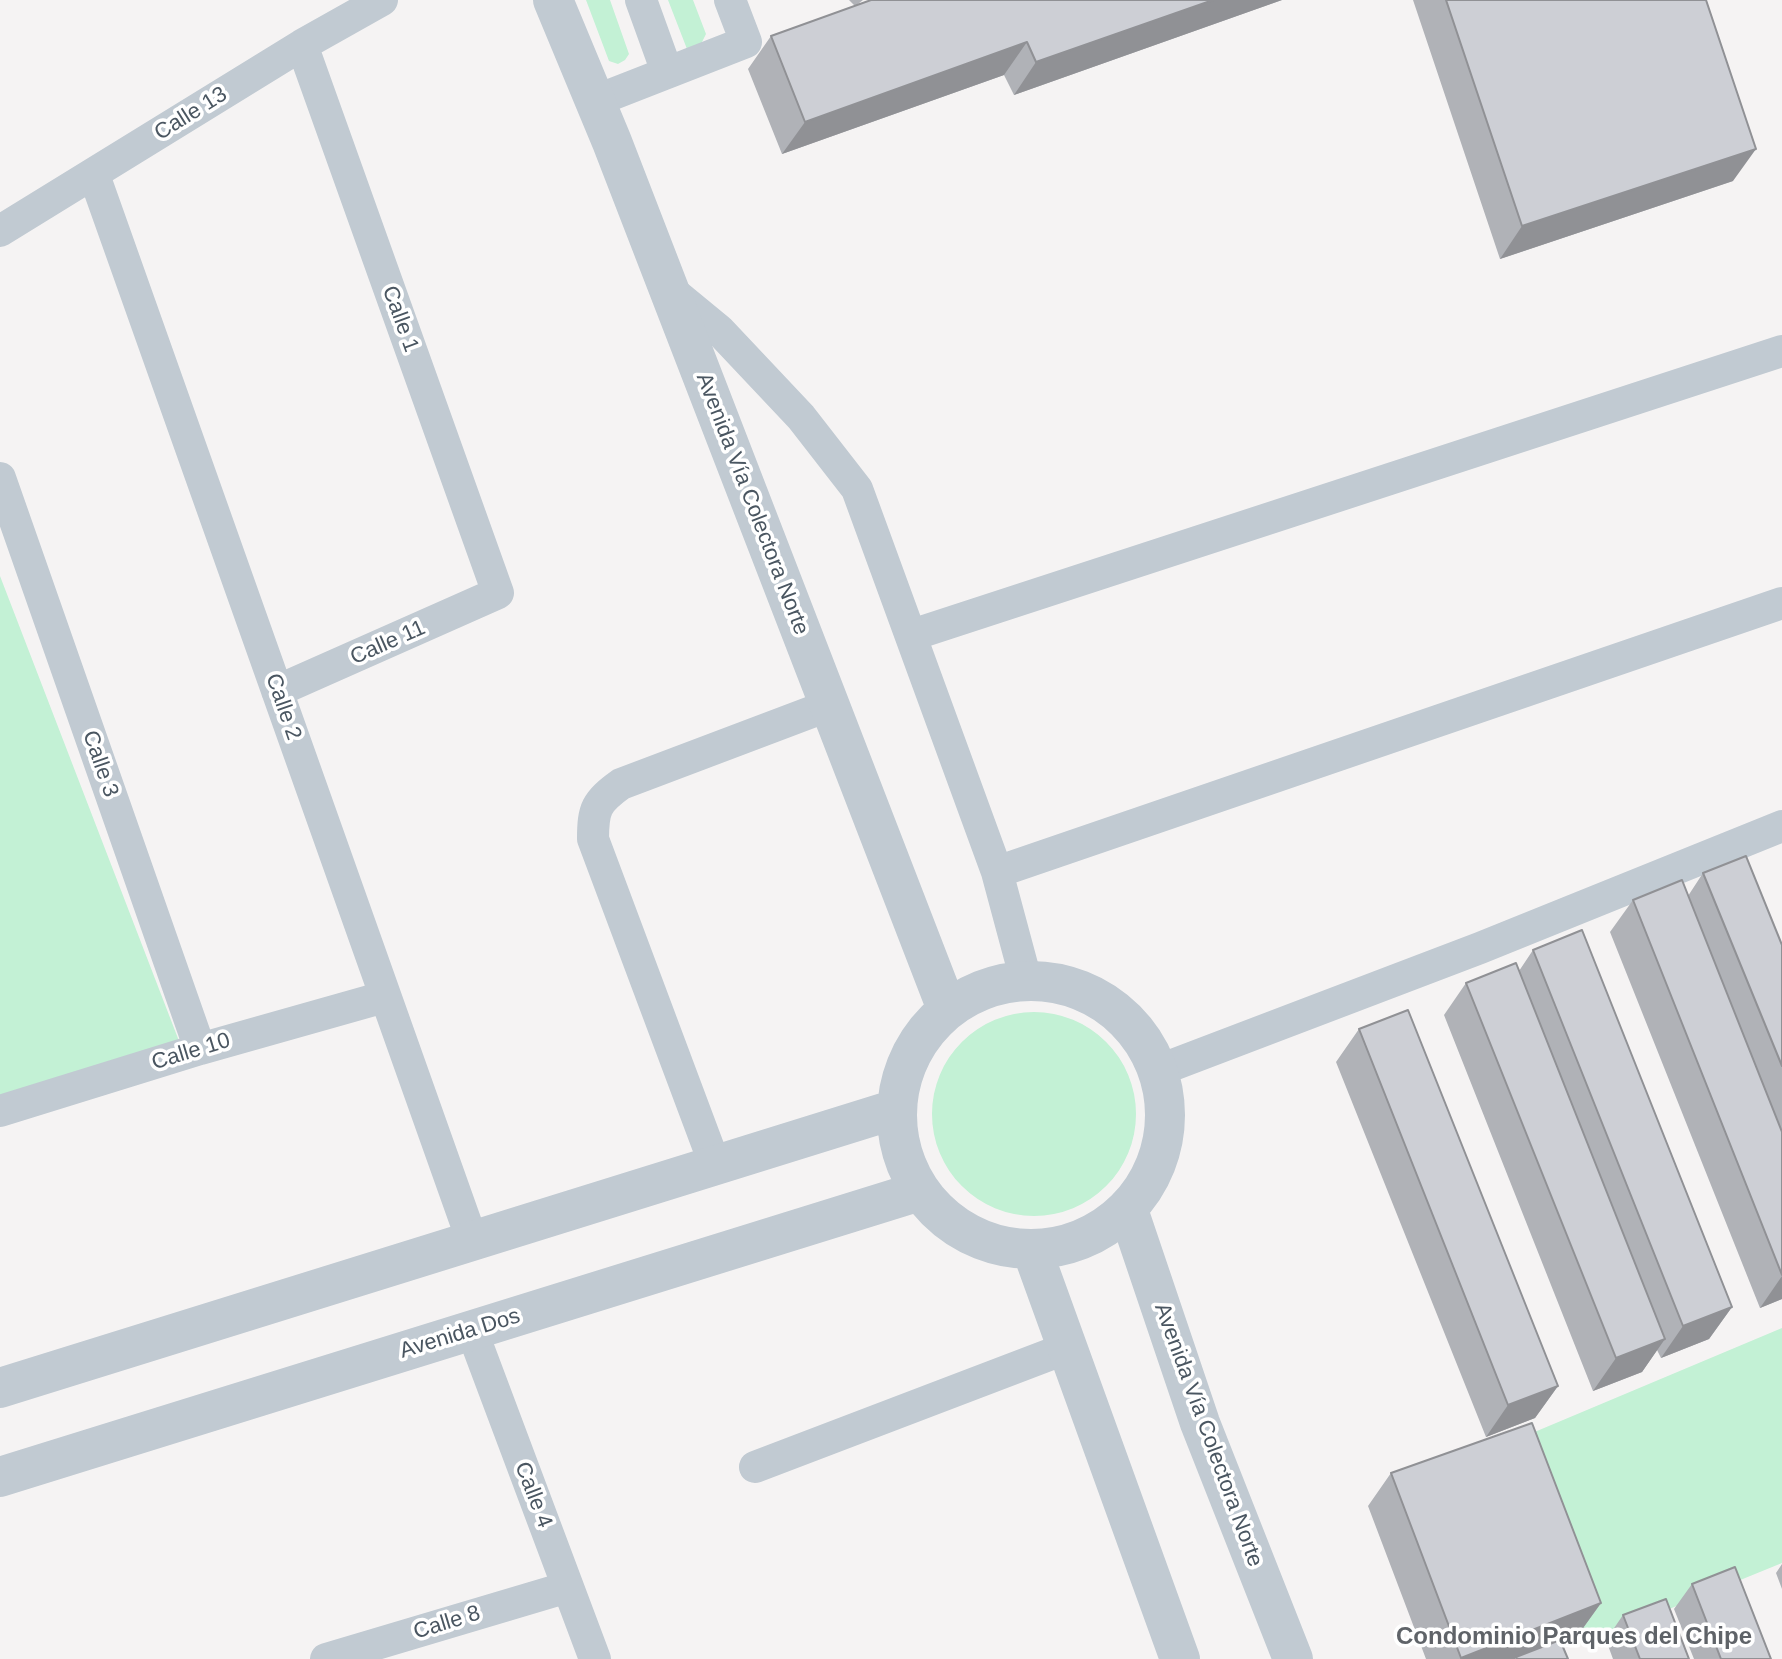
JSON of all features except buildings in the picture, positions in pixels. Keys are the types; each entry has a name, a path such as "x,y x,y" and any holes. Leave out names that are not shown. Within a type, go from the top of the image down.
{"street":[{"name":"Calle 13","path":"0,231 302,45 382,0"},
{"name":"Avenida Vía Colectora Norte","path":"553,0 947,1009"},
{"path":"641,0 667,72"},
{"path":"595,101 746,42 730,0"},
{"name":"Calle 1","path":"302,45 498,593"},
{"name":"Calle 2","path":"94,175 472,1240"},
{"path":"668,288 719,330 791,406 857,489 997,872 1026,980"},
{"path":"912,635 1782,351"},
{"name":"Calle 3","path":"1,485 200,1049"},
{"name":"Calle 11","path":"277,691 498,593"},
{"path":"997,872 1782,603"},
{"path":"715,1165 593,839 593,813 604,796 621,784 830,705"},
{"path":"1157,1071 1480,948 1782,826"},
{"path":"1026,980 1074,988 1096,997 1133,1029 1147,1048 1157,1071 1164,1095 1165,1120 1155,1168 1128,1210 1108,1227 1084,1240 1058,1248 1032,1250 1006,1248 981,1240 937,1212 920,1191 901,1152 896,1109 899,1086 916,1043 947,1009 985,988 1026,980"},
{"name":"Calle 10","path":"0,1111 200,1049 384,997"},
{"path":"0,1388 896,1109"},
{"name":"Avenida Dos","path":"0,1477 920,1191"},
{"name":"Avenida Vía Colectora Norte","path":"1128,1210 1200,1423 1293,1659"},
{"path":"1032,1250 1180,1659"},
{"name":"Calle 4","path":"472,1331 595,1659"},
{"path":"755,1467 1067,1348"},
{"name":"Calle 8","path":"341,1657 568,1587"}],"green space":[{"path":"586,0 610,0 629,54 625,60 618,64 609,61"},
{"path":"668,0 693,0 706,34 700,46 687,49"},
{"path":"0,576 184,1054 0,1097"},
{"path":"1034,1012 1073,1020 1106,1042 1128,1075 1136,1114 1128,1153 1106,1186 1073,1208 1034,1216 995,1208 962,1186 940,1153 932,1114 940,1075 962,1042 995,1020"},
{"path":"1782,1328 1782,1563 1581,1645 1506,1444"}],"district":[{"name":"Condominio Parques del Chipe","path":"1574,1637"}]}
